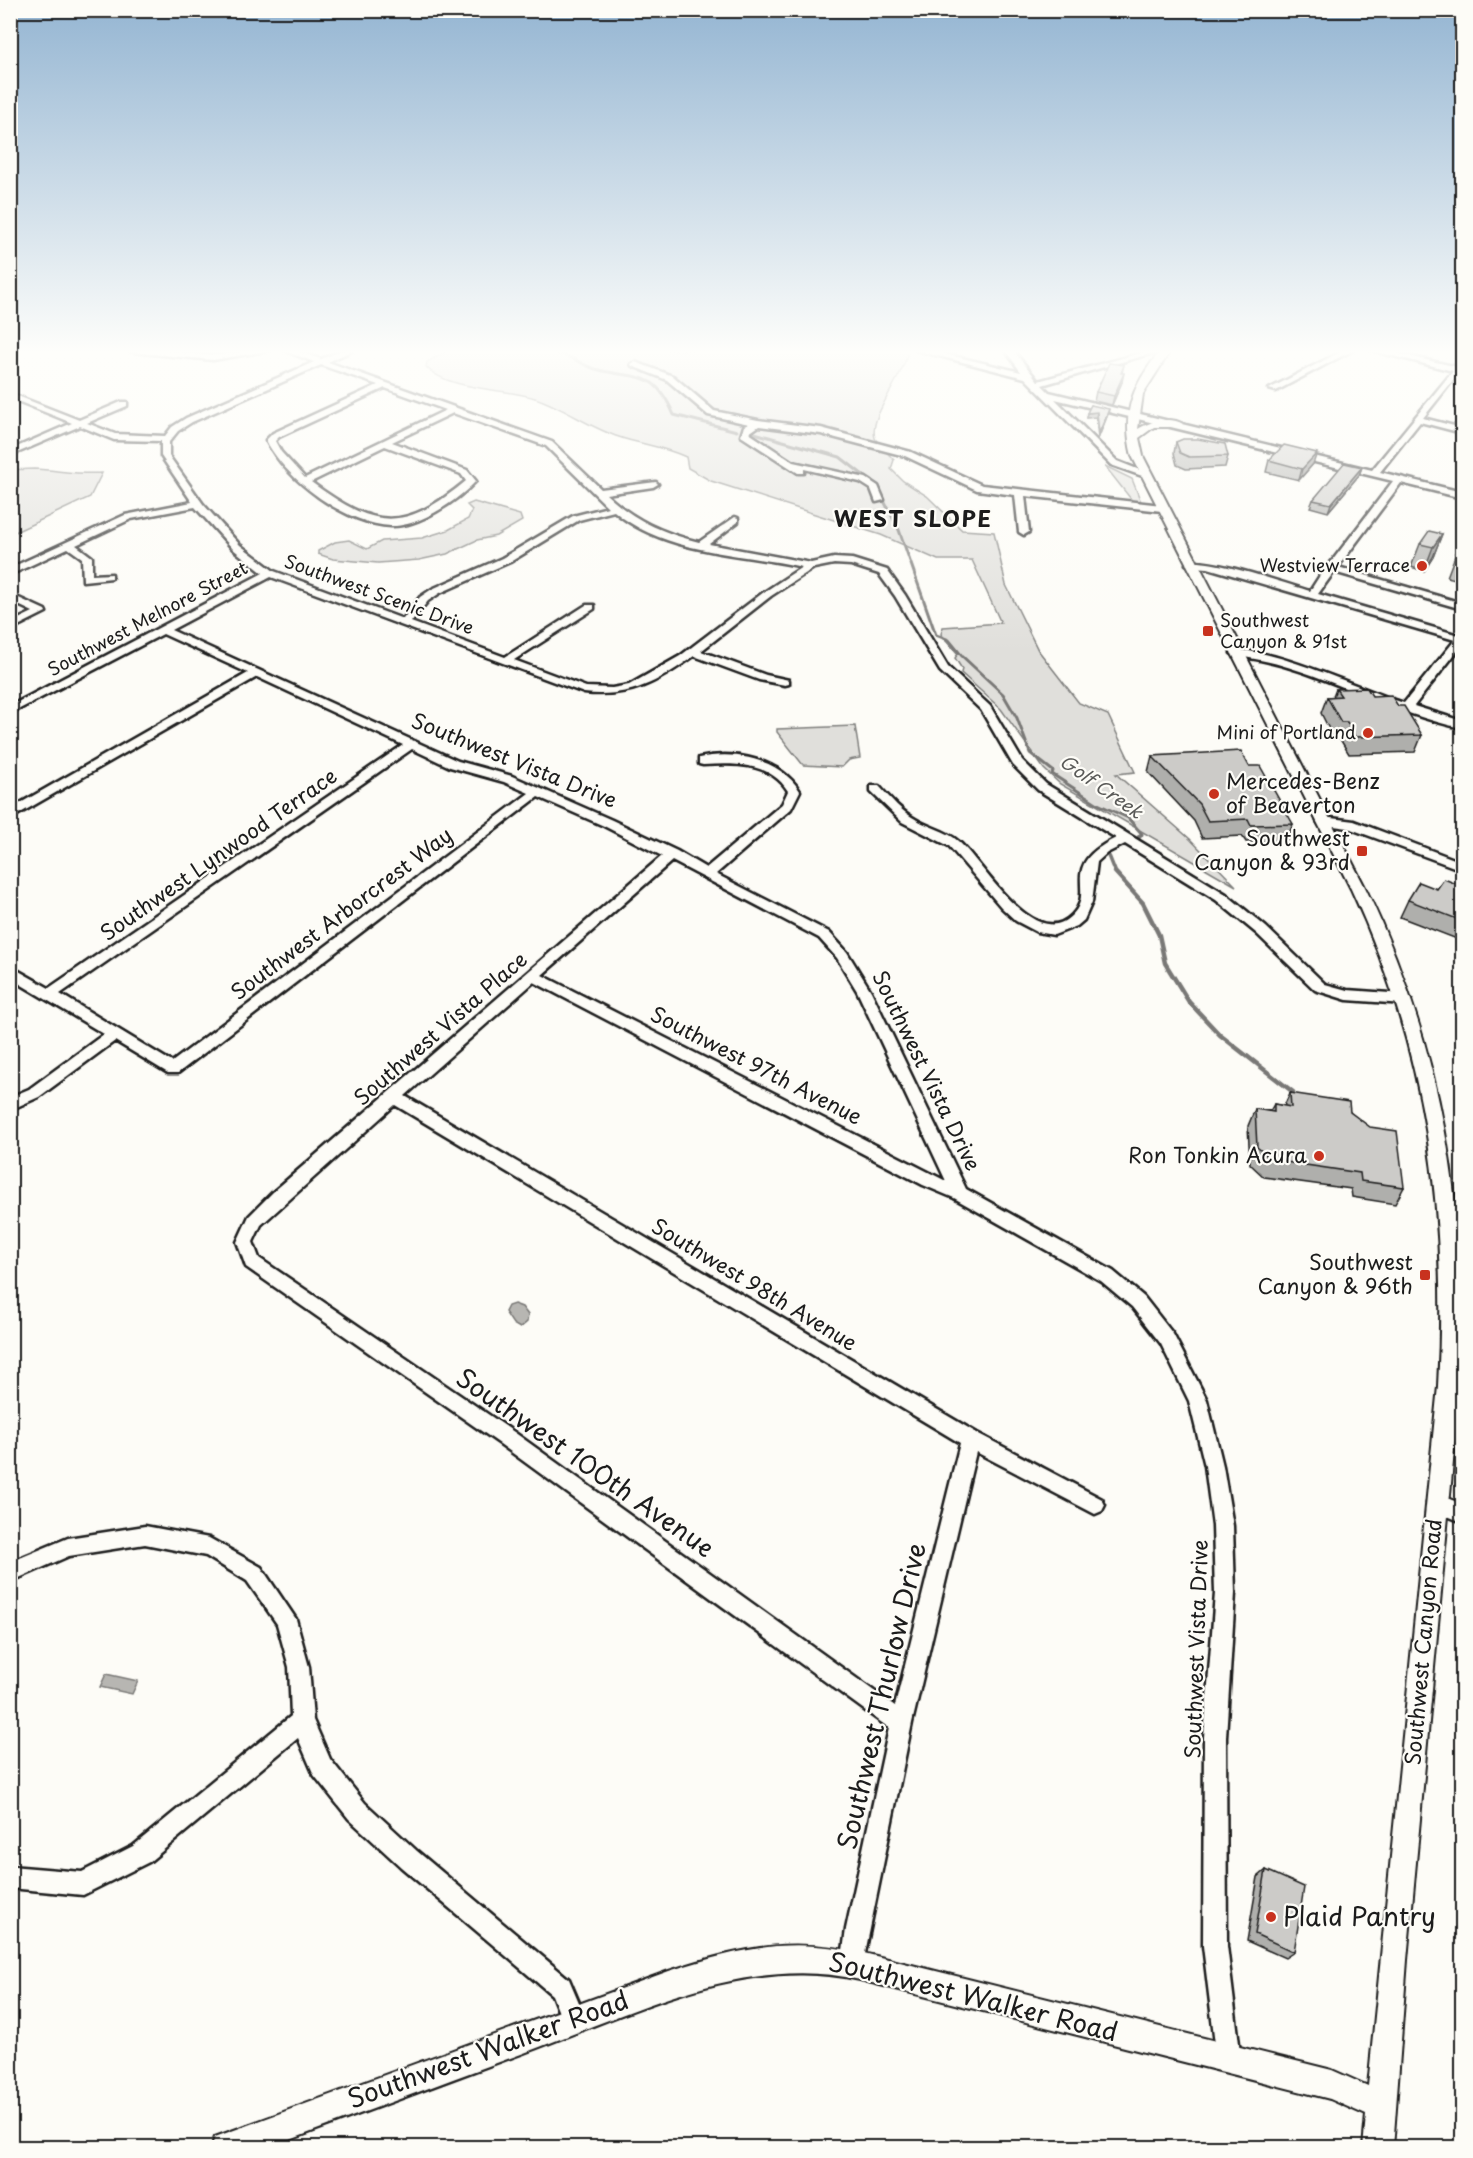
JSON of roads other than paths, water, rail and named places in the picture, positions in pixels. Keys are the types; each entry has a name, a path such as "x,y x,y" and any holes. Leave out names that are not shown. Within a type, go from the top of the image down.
{"main road":[{"name":"Southwest Canyon Road","path":"1137,451 1145,474 1381,939 1404,999 1432,1098 1455,1213 1450,1508 1393,1960 1378,2148"},
{"name":"Southwest Walker Road","path":"226,2148 574,2019 733,1965 772,1959 812,1958 853,1965 1332,2085 1381,2107"}],"street":[{"name":"Southwest Scenic Drive","path":"166,451 165,456 217,531 270,573 584,690 608,692 638,685 692,651 811,566"},
{"path":"277,451 312,490 370,519 392,524 410,519 455,495 471,481 464,472 407,451"},
{"path":"303,482 370,451"},
{"path":"559,451 571,459 615,508 644,526 702,544 811,566 834,561 852,562 883,572 900,595 937,659 951,677 986,708 1000,736 1028,776 1235,908 1320,987 1347,995 1404,999"},
{"path":"772,451 803,472"},
{"path":"896,451 980,488 1162,508"},
{"path":"1102,451 1114,463 1145,474"},
{"path":"1285,451 1462,495"},
{"path":"1375,473 1392,451"},
{"path":"794,464 863,480 875,488 879,500"},
{"path":"1312,595 1330,568 1399,480"},
{"path":"601,492 653,484"},
{"path":"1020,494 1024,532"},
{"path":"10,572 128,518 197,504"},
{"path":"406,622 424,599 436,591 506,560 576,518 615,508"},
{"path":"702,544 735,520"},
{"path":"70,545 87,557 87,579 108,576"},
{"path":"1191,564 1209,566 1462,639 1408,706"},
{"path":"1330,568 1462,606"},
{"name":"Southwest Melnore Street","path":"10,711 270,573"},
{"path":"10,597 41,612 10,627"},
{"path":"507,660 590,607"},
{"name":"Southwest Vista Drive","path":"163,630 454,764 508,779 608,822 824,935 842,955 864,991 960,1192 1107,1276 1138,1302 1167,1339 1198,1400 1214,1466 1223,1526 1225,1593 1215,1737 1215,1946 1229,2060"},
{"path":"692,651 763,678 785,682"},
{"path":"1236,653 1255,654 1462,725"},
{"path":"10,815 255,674"},
{"name":"Southwest Lynwood Terrace","path":"49,995 410,745"},
{"path":"703,761 735,760 756,764 784,776 794,791 787,806 706,875"},
{"path":"875,789 903,818 953,842 980,869 1008,908 1020,919 1035,927 1060,928 1078,917 1087,904 1091,860 1102,850 1127,838"},
{"name":"Southwest Arborcrest Way","path":"113,1035 173,1069 537,792"},
{"path":"1323,821 1350,824 1462,866"},
{"name":"Southwest Vista Place","path":"245,1242 255,1221 279,1197 672,854"},
{"path":"10,971 113,1035 46,1085 10,1104"},
{"name":"Southwest 97th Avenue","path":"533,976 929,1181 960,1192"},
{"name":"Southwest 98th Avenue","path":"394,1097 970,1440 1095,1504"},
{"name":"Southwest 100th Avenue","path":"245,1242 252,1262 507,1438 902,1723"},
{"name":"Southwest Thurlow Drive","path":"853,1965 858,1929 902,1723 970,1440"},
{"path":"10,1572 68,1547 145,1535 209,1547 254,1574 286,1619 299,1668 302,1721 322,1767 357,1811 409,1859 561,1987 574,2019"},
{"path":"10,1877 83,1884 141,1854 302,1721"}],"waterway":[{"name":"Golf Creek","path":"818,451 840,457 876,485"},
{"name":"Golf Creek","path":"881,495 899,530 936,635 949,640 962,656 1003,694 1017,718 1030,753 1053,771 1052,774 1098,804 1128,818 1142,834 1139,837"},
{"name":"Golf Creek","path":"1109,857 1115,872 1143,903 1159,935 1165,963 1189,1002 1220,1035 1293,1092"}],"place":[{"name":"Westview Terrace","path":"1422,566"},
{"name":"Southwest Canyon & 91st","path":"1208,631"},
{"name":"Mini of Portland","path":"1368,733"},
{"name":"Mercedes-Benz of Beaverton","path":"1214,794"},
{"name":"Southwest Canyon & 93rd","path":"1362,851"},
{"name":"Ron Tonkin Acura","path":"1319,1156"},
{"name":"Southwest Canyon & 96th","path":"1425,1275"},
{"name":"Plaid Pantry","path":"1271,1917"}],"district":[{"name":"WEST SLOPE","path":"913,519"}]}
